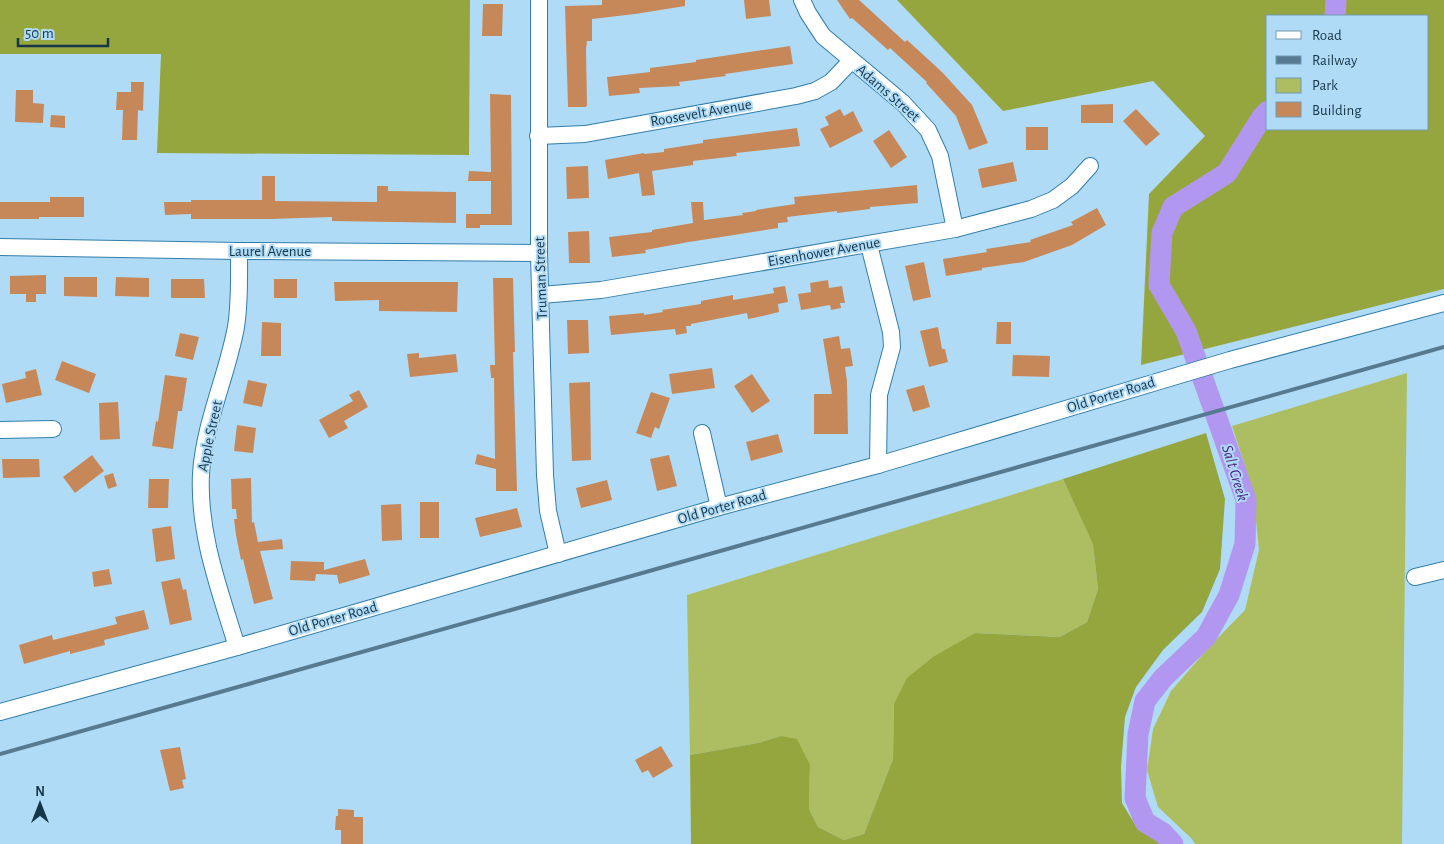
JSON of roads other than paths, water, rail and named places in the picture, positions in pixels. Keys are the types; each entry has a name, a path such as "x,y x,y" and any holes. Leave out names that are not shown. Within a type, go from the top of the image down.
{"street":[{"name":"Truman Street","path":"539,0 538,136 546,493 558,554"},
{"name":"Adams Street","path":"802,0 823,36 903,103 928,130 940,156 955,228"},
{"name":"Roosevelt Avenue","path":"538,136 585,134 796,96 814,91 831,82 851,61"},
{"name":"Eisenhower Avenue","path":"541,296 601,290 869,245 955,228 1031,209 1053,200 1072,186 1090,166"},
{"path":"869,245 891,332 892,347 879,395 878,465"},
{"name":"Laurel Avenue","path":"0,248 540,253"},
{"name":"Apple Street","path":"237,647 207,547 201,493 203,452 236,327 240,251"},
{"name":"Old Porter Road","path":"0,712 237,647 719,507 878,465 1230,360 1444,303"},
{"path":"0,430 53,429"},
{"path":"702,433 719,507"},
{"path":"1415,577 1444,570"}],"waterway":[{"name":"Salt Creek","path":"1335,15 1336,0"},
{"name":"Salt Creek","path":"1173,844 1163,833 1145,822 1135,798 1138,734 1145,701 1163,678 1206,637 1229,595 1245,544 1246,500 1186,331 1159,285 1162,233 1173,207 1227,173 1266,113"}],"railway":[{"path":"0,754 1444,347"}]}
